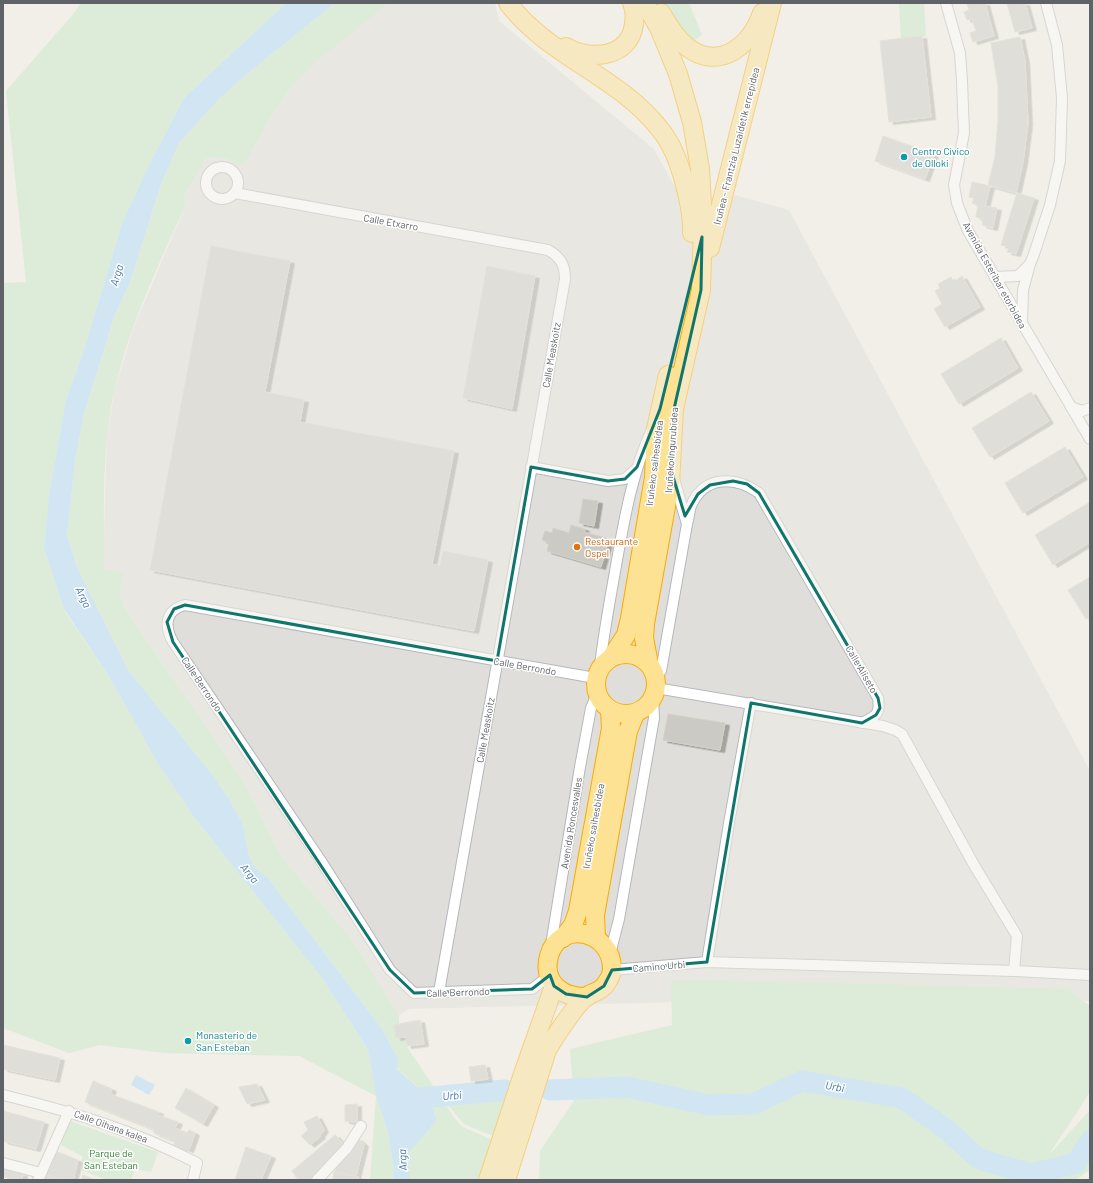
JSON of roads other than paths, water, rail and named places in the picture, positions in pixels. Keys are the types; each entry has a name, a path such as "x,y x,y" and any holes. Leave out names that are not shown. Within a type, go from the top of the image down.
{"highway":[{"path":"508,3 519,17 539,36 630,100 659,128 680,165 687,194 692,226 695,289"},
{"path":"516,3 536,25 566,47 580,54 597,56 615,52 629,40 633,32 636,12 632,3"},
{"name":"Iruñeko Ingurubidea","path":"645,3 660,30 678,74 692,122 700,169 702,236 695,289 674,409 671,470 645,624 644,638 653,681"},
{"path":"655,3 669,27 686,46 708,57 725,55 742,46 757,28 766,3"},
{"name":"Iruñea - Frantzia Luzaidetik errepidea","path":"695,289 772,3"},
{"name":"Iruñeko Ingurubidea","path":"660,409 695,289"},
{"name":"Iruñeko saihesbidea","path":"601,673 626,635 630,618 654,477 656,430 660,409"},
{"path":"626,653 639,656 653,681 641,711 635,714 620,713 610,710 602,703 601,673 626,653"},
{"name":"Iruñeko saihesbidea","path":"563,938 573,925 578,911 611,728 610,710"},
{"name":"Iruñeko saihesbidea","path":"596,938 595,915 628,731 635,714"},
{"path":"586,933 605,945 611,962 604,986 596,993 587,997 576,997 566,994 552,981 548,968 550,953 555,944 563,938 574,934 586,933"},
{"path":"488,1180 552,981"},
{"path":"506,1180 547,1050 556,1034 587,997"}],"street":[{"name":"Avenida Esteribar etorbidea","path":"946,3 960,53 962,81 964,133 954,185 958,203 968,231 1071,407 1089,433"},
{"path":"1022,322 1023,290 1050,205 1060,161 1062,98 1058,52 1046,3"},
{"name":"Calle Etxarro","path":"235,193 548,250"},
{"name":"Calle Measkoitz","path":"439,992 564,279 565,270 562,261 548,250"},
{"path":"995,277 1018,276 1030,264"},
{"path":"1071,407 1082,411 1090,408"},
{"name":"Avenida Roncesvalles","path":"550,953 580,767 591,708 601,673 604,633 627,504 637,467 660,409"},
{"path":"531,467 608,481 625,479 637,467"},
{"path":"611,962 654,718 653,681 661,671 687,524 671,470"},
{"name":"Calle Aliseto","path":"687,524 691,506 698,494 710,485 722,481 733,481 748,484 759,493 878,698 880,708 876,715 862,723"},
{"name":"Calle Berrondo","path":"552,981 532,989 414,993 390,970 317,854 173,642 168,634 166,622 174,609 185,605 497,661 601,673"},
{"path":"653,681 751,703 895,730 905,739 974,865 1017,936 1014,971"},
{"path":"707,962 729,823 751,703"},
{"name":"Camino Urbi","path":"611,962 707,962 1014,971 1090,975"},
{"name":"Calle Oihana kalea","path":"3,1094 69,1111 119,1127 198,1163 193,1180"},
{"path":"3,1163 39,1176 69,1111"},
{"path":"317,1180 347,1148 361,1126"}],"water":[{"name":"Arga","path":"286,3 335,3 247,74 219,99 179,143 161,184 129,285 115,314 84,414 75,461 67,536 77,567 128,670 211,773 229,799 243,825 249,857 256,869 268,878 382,1029 398,1059 397,1069 428,1097 437,1120 408,1154 410,1180 393,1180 394,1169 387,1129 376,1096 368,1049 322,978 194,817 157,762 109,676 64,609 44,548 49,495 66,400 84,350 122,224 146,171 184,98"},
{"path":"136,1075 155,1085 149,1095 131,1085"}],"waterway":[{"name":"Urbi","path":"550,1090 627,1087 709,1105 754,1104 802,1081 902,1098 947,1130 979,1159 1031,1174 1076,1163 1090,1141"},
{"name":"Urbi","path":"400,1100 505,1090"}],"place":[{"name":"Centro Cívico de Olloki","path":"904,157"},
{"name":"Restaurante Ospel","path":"577,547"},
{"name":"Monasterio de San Esteban","path":"188,1041"}],"park label":[{"name":"Parque de San Esteban","path":"111,1158"}]}
